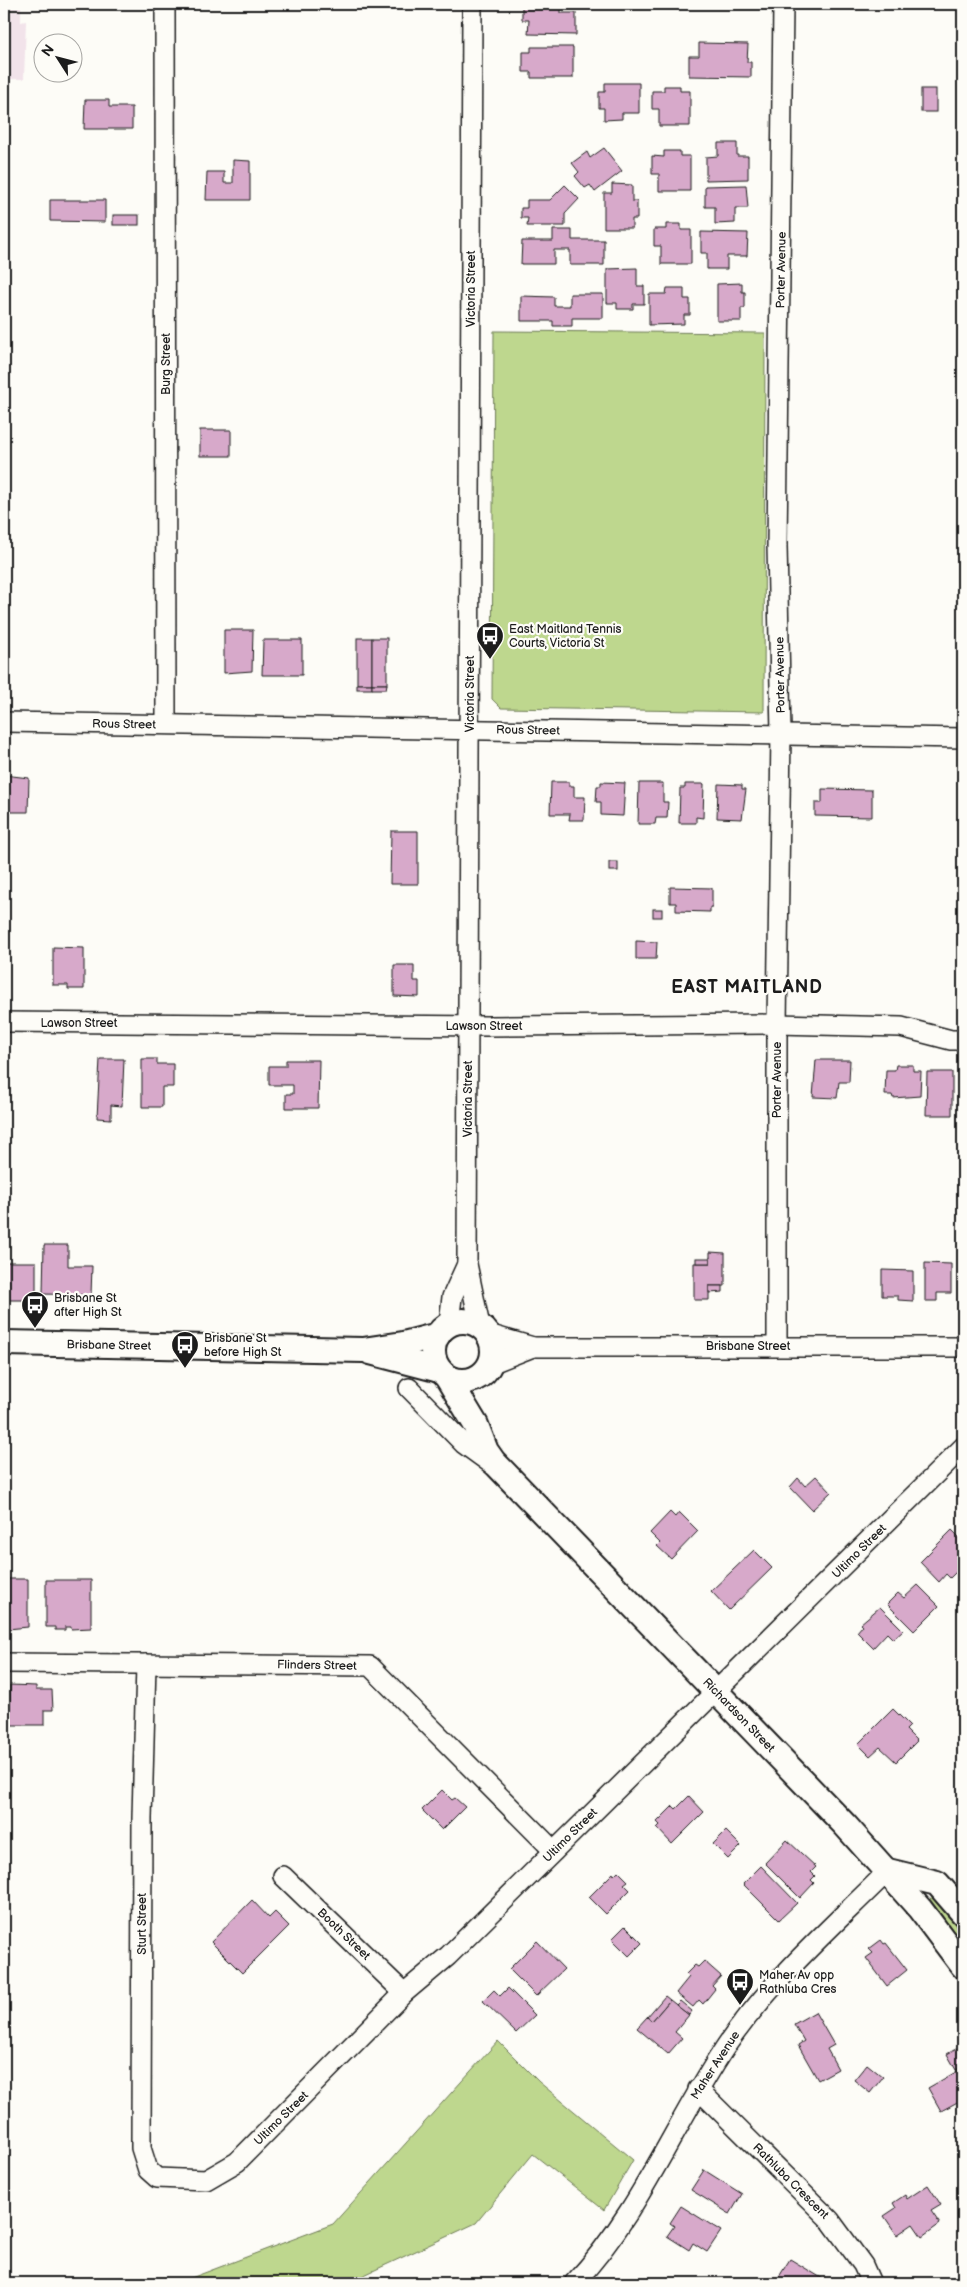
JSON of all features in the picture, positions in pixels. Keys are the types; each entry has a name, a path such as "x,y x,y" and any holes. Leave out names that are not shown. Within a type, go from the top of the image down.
{"main road":[{"path":"465,1321 484,1330 492,1343 493,1354 487,1369 465,1381 456,1381 443,1374 433,1352 443,1330 465,1321"},
{"name":"Brisbane Street","path":"4,1343 364,1350 443,1330"},
{"name":"Brisbane Street","path":"364,1350 443,1374"},
{"name":"Richardson Street","path":"476,1425 487,1369"},
{"name":"Richardson Street","path":"443,1374 476,1425 486,1451 504,1473 888,1871 963,1966"},
{"path":"888,1871 937,1883 963,1912"}],"street":[{"name":"Burg Street","path":"165,4 166,724"},
{"name":"Victoria Street","path":"472,4 467,1264 484,1330"},
{"name":"Porter Avenue","path":"777,1346 777,1024 781,733 777,546 783,4"},
{"name":"Rous Street","path":"4,722 781,733 963,738"},
{"name":"Lawson Street","path":"4,1022 468,1026 777,1024 901,1027 950,1040 963,1040"},
{"name":"Victoria Street","path":"443,1330 452,1297 467,1264"},
{"name":"Brisbane Street","path":"484,1330 533,1347 963,1347"},
{"name":"Brisbane Street","path":"487,1369 533,1347"},
{"name":"Richardson Street","path":"409,1388 464,1444 504,1473"},
{"name":"Ultimo Street","path":"157,2178 206,2180 237,2162 404,1993 448,1956 963,1447"},
{"name":"Flinders Street","path":"4,1663 370,1666 554,1851"},
{"name":"Sturt Street","path":"146,1664 142,1827 141,2148 148,2170 157,2178"},
{"name":"Maher Avenue","path":"574,2283 597,2259 635,2203 698,2089 727,2044 778,1980 888,1871"},
{"name":"Booth Street","path":"284,1876 404,1993"},
{"name":"Rathluba Crescent","path":"698,2089 830,2220 863,2265 871,2283"}],"shaded area":[{"path":"4,4 21,4 21,22 26,21 24,79 4,79"}],"green space":[{"path":"494,331 765,333 764,712 501,708 492,699"},
{"path":"932,1897 963,1927 963,1944 930,1899"},
{"path":"498,2041 539,2082 633,2160 604,2210 533,2154 476,2223 347,2283 178,2283 333,2224"}],"building":[{"path":"522,6 561,6 561,13 576,13 576,35 528,34 529,20 522,20"},
{"path":"699,43 748,44 747,62 751,62 751,77 689,76 689,56 699,56"},
{"path":"531,47 573,47 573,78 531,78 531,72 523,72 523,52 531,52"},
{"path":"605,83 639,83 639,113 622,113 622,119 604,120 604,108 599,108 599,92 605,92"},
{"path":"664,86 680,86 680,91 690,91 690,126 659,126 659,109 652,109 652,91 664,91"},
{"path":"921,89 936,89 936,112 921,112"},
{"path":"85,100 109,100 109,107 132,107 132,129 84,129"},
{"path":"718,143 737,143 737,156 748,156 748,179 706,180 706,157 718,156"},
{"path":"604,148 622,171 595,192 590,185 585,188 575,176 579,172 572,163 587,152 590,158"},
{"path":"664,151 680,151 680,156 690,156 690,191 659,191 659,174 652,174 652,156 664,157"},
{"path":"233,160 250,161 250,200 206,200 207,172 224,172 224,183 233,183"},
{"path":"612,184 632,185 632,201 637,201 637,219 632,219 632,228 604,228 604,193 612,193"},
{"path":"565,185 579,199 565,214 565,226 527,226 528,218 521,218 521,208 527,208 527,200 550,200"},
{"path":"746,185 748,208 735,208 735,223 715,224 715,207 705,207 705,186"},
{"path":"50,200 105,200 105,222 50,221"},
{"path":"113,215 139,215 139,225 113,225"},
{"path":"666,224 681,224 681,230 691,230 691,264 661,264 661,246 654,246 654,229 666,229"},
{"path":"553,230 572,230 572,240 604,240 604,265 570,265 570,250 554,250 554,264 521,264 522,241 553,241"},
{"path":"701,232 748,233 747,256 727,256 727,269 707,269 707,253 701,253"},
{"path":"637,268 637,286 644,286 644,304 633,304 633,309 617,309 617,303 607,303 607,269"},
{"path":"742,283 742,292 745,292 745,308 741,308 741,321 717,321 717,284"},
{"path":"667,288 684,288 684,299 690,299 690,315 684,315 684,324 649,325 649,294 666,294"},
{"path":"570,294 603,294 603,318 572,318 572,326 553,326 553,321 521,321 521,296 554,297 554,306 570,306"},
{"path":"200,430 231,430 231,456 200,456"},
{"path":"224,630 253,630 252,671 224,673"},
{"path":"357,638 372,638 372,684 357,684"},
{"path":"372,638 387,638 387,684 372,684"},
{"path":"263,640 302,640 302,675 262,675"},
{"path":"357,684 372,684 372,689 357,689"},
{"path":"372,684 387,684 386,689 372,689"},
{"path":"4,775 29,778 28,812 4,812"},
{"path":"551,782 569,782 569,786 574,786 574,797 585,797 584,820 569,820 570,814 550,814"},
{"path":"601,782 625,783 623,816 601,815 601,802 596,802 597,786 601,786"},
{"path":"639,783 663,783 663,802 668,802 667,818 656,818 655,824 638,824"},
{"path":"685,784 704,784 703,818 696,817 696,823 679,823 680,788 685,788"},
{"path":"718,784 742,785 742,789 746,789 742,819 717,818"},
{"path":"822,789 872,790 872,817 815,816 815,803 822,803"},
{"path":"391,831 418,831 418,884 390,884"},
{"path":"609,862 618,862 618,871 609,871"},
{"path":"670,887 712,888 712,907 710,907 710,912 676,911 676,903 670,903"},
{"path":"653,909 662,909 662,917 653,917"},
{"path":"636,941 657,942 656,959 636,959"},
{"path":"53,947 84,948 84,989 68,989 68,985 53,985"},
{"path":"394,965 414,965 414,981 419,981 419,997 394,996"},
{"path":"100,1059 124,1059 122,1106 111,1105 111,1119 97,1118"},
{"path":"142,1059 157,1059 157,1064 173,1064 173,1087 162,1087 162,1107 142,1107"},
{"path":"286,1060 319,1060 318,1108 286,1108 286,1094 293,1094 293,1085 269,1085 269,1066 286,1066"},
{"path":"816,1060 850,1060 849,1082 839,1082 837,1098 813,1097"},
{"path":"896,1065 913,1065 913,1071 921,1071 920,1096 893,1098 892,1095 885,1095 886,1070 895,1070"},
{"path":"927,1072 952,1072 952,1115 926,1115"},
{"path":"44,1245 68,1245 68,1266 92,1266 91,1295 43,1294"},
{"path":"710,1252 725,1253 725,1286 709,1286 709,1300 694,1300 694,1263 710,1263"},
{"path":"696,1258 710,1258 710,1263 696,1263"},
{"path":"7,1262 36,1262 36,1300 7,1300"},
{"path":"925,1263 951,1264 951,1293 937,1293 937,1301 925,1301"},
{"path":"882,1270 913,1271 913,1301 898,1300 898,1296 882,1296"},
{"path":"709,1286 723,1286 723,1292 709,1293"},
{"path":"816,1476 831,1492 812,1510 790,1487 798,1478 805,1486"},
{"path":"670,1512 675,1517 679,1512 698,1531 671,1559 657,1546 660,1543 650,1533"},
{"path":"952,1530 963,1541 963,1559 961,1562 963,1565 950,1578 946,1574 939,1582 920,1562"},
{"path":"754,1550 772,1568 729,1610 711,1591"},
{"path":"4,1579 28,1579 28,1627 8,1629 8,1626 4,1626"},
{"path":"46,1580 91,1580 91,1628 71,1629 71,1627 65,1627 65,1630 55,1630 55,1627 46,1627"},
{"path":"918,1585 939,1606 914,1631 887,1604 898,1593 904,1598"},
{"path":"880,1607 903,1630 893,1639 887,1633 873,1648 857,1632 862,1626 860,1624"},
{"path":"10,1685 36,1686 36,1690 52,1690 53,1710 44,1710 44,1725 10,1725"},
{"path":"893,1709 910,1726 906,1730 917,1741 896,1762 880,1747 870,1756 858,1744"},
{"path":"442,1790 452,1800 455,1798 465,1807 442,1830 422,1810"},
{"path":"689,1796 704,1812 672,1844 657,1828 660,1825 657,1822 673,1806 676,1809"},
{"path":"726,1831 741,1846 728,1859 713,1844"},
{"path":"787,1840 816,1867 811,1872 815,1876 811,1880 814,1883 800,1898 765,1863"},
{"path":"761,1866 797,1903 779,1920 743,1884"},
{"path":"618,1871 628,1881 624,1884 630,1890 606,1914 589,1897 613,1873 614,1875"},
{"path":"252,1900 269,1918 275,1912 289,1926 242,1973 211,1942"},
{"path":"625,1926 642,1943 629,1956 612,1939"},
{"path":"881,1940 884,1944 886,1943 907,1970 887,1986 866,1958 873,1953 869,1949"},
{"path":"537,1941 564,1969 536,1996 509,1969"},
{"path":"704,1961 721,1976 712,1986 715,1989 703,2004 699,2000 693,2007 676,1993 689,1977 686,1974 695,1965 698,1967"},
{"path":"508,1988 535,2015 516,2033 483,2001 494,1990 500,1996"},
{"path":"665,1996 670,2000 652,2021 647,2017"},
{"path":"670,2000 689,2015 675,2032 682,2038 668,2054 637,2028 647,2017 652,2021"},
{"path":"680,2001 692,2011 689,2015 676,2005"},
{"path":"815,2012 834,2045 827,2049 838,2069 818,2080 798,2045 804,2041 794,2024"},
{"path":"963,2045 963,2066 956,2070 947,2054"},
{"path":"867,2064 883,2077 870,2093 854,2080"},
{"path":"963,2068 963,2099 941,2111 928,2088"},
{"path":"704,2170 742,2194 730,2214 691,2190"},
{"path":"928,2185 941,2205 931,2211 940,2224 922,2237 913,2224 897,2235 884,2216 896,2208 893,2203 905,2195 907,2199"},
{"path":"681,2206 721,2231 707,2252 693,2243 689,2250 667,2236 674,2226 670,2223"},
{"path":"790,2259 828,2283 781,2283 777,2280"}],"place":[{"name":"East Maitland Tennis Courts, Victoria St","path":"490,660"},
{"name":"Brisbane St after High St","path":"35,1329"},
{"name":"Brisbane St before High St","path":"185,1369"},
{"name":"Maher Av opp Rathluba Cres","path":"740,2006"}],"district":[{"name":"EAST MAITLAND","path":"747,987"}]}
